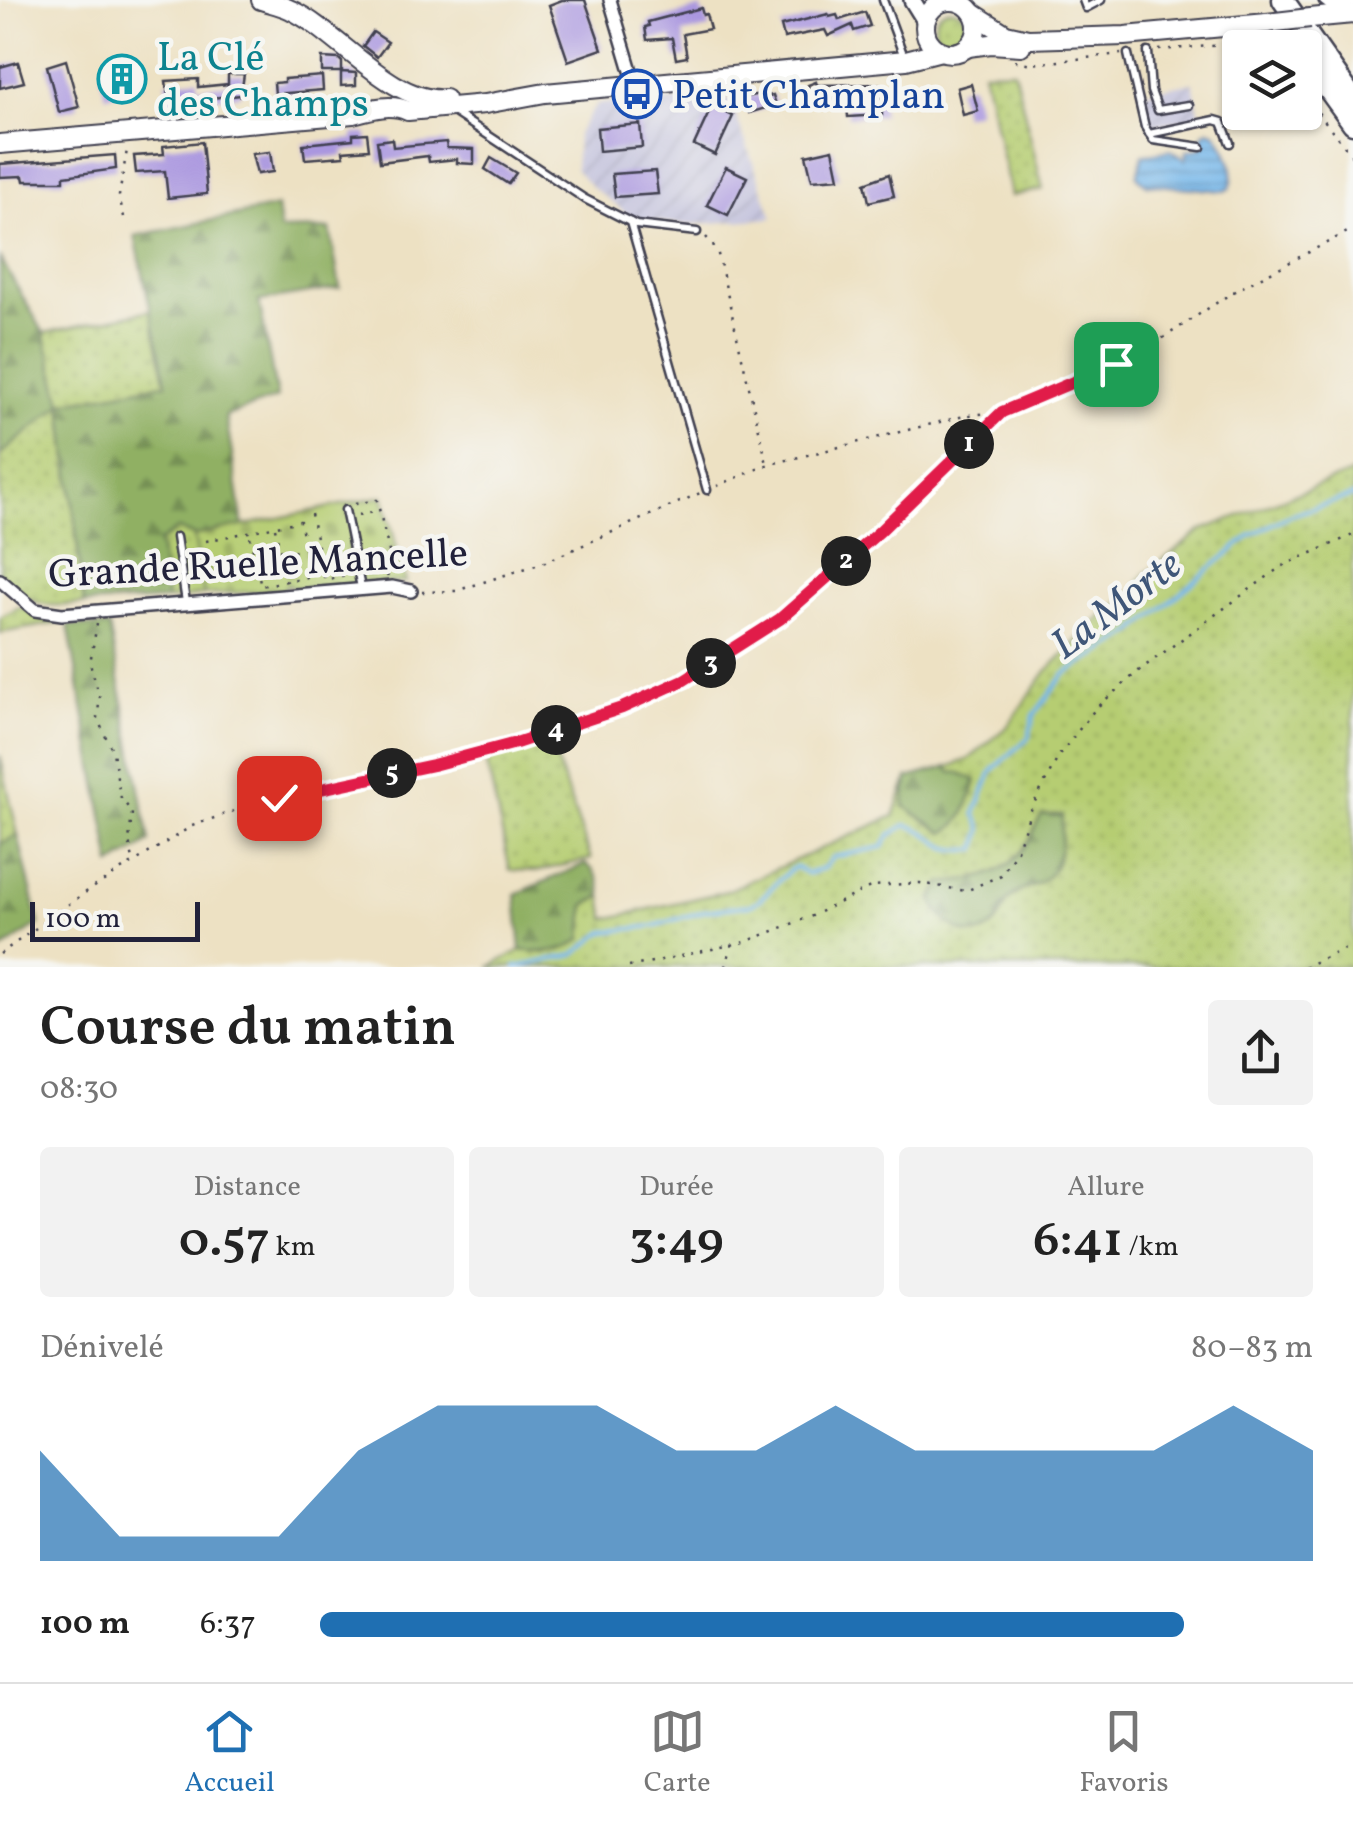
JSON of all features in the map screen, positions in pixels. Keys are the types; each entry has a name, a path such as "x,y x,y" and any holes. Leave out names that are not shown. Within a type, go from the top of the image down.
{"highway":[{"path":"1266,0 1286,30"},
{"path":"1282,0 1353,99"},
{"path":"1322,80 1353,123"}],"main road":[{"path":"260,0 299,8 353,62 411,102 448,108 545,92"},
{"path":"896,57 925,27 940,1 956,1 1006,34 1028,40 1126,45"},
{"path":"968,47 977,28 974,14"},
{"path":"0,144 353,114 432,100 896,57 906,60 990,44 1126,45 1353,14"},
{"path":"925,27 928,40 941,52"}],"street":[{"path":"610,0 635,84"},
{"path":"912,0 925,27"},
{"path":"1326,0 1353,0"},
{"name":"Grande Ruelle Mancelle","path":"0,580 35,610 62,614 288,588 392,587 411,592"}],"lane":[{"path":"883,0 896,57"},
{"path":"1083,0 1086,8 1101,0"},
{"path":"1126,45 1153,140 1200,147"},
{"path":"1148,52 1158,110 1189,105"},
{"path":"448,108 585,199 630,222 676,232 698,232"},
{"path":"1149,134 1215,120 1222,122 1230,143"},
{"path":"630,222 707,490"},
{"path":"346,511 362,590"},
{"path":"176,537 186,602"}],"path":[{"path":"1009,56 1032,64 1126,45"},
{"path":"1148,52 1222,45"},
{"path":"1322,118 1353,157"},
{"path":"124,217 119,196 128,134"},
{"name":"Grande Ruelle Mancelle","path":"411,592 456,591 545,562 768,465 968,415 1002,412 1116,364 1232,292 1353,230"},
{"path":"698,232 717,250 768,465"},
{"path":"0,954 134,861 192,826 252,804 516,743 622,708 684,680 780,619 880,531 1002,412"},
{"path":"346,511 377,500 394,573 388,574 388,578"},
{"path":"346,511 379,511"},
{"path":"311,514 325,580 392,566"},
{"path":"206,540 300,521 312,576 288,588 261,586 248,532"},
{"path":"274,526 288,588"},
{"path":"629,967 732,944 812,916 872,886 920,883 966,891 1001,875 1017,850 1032,807 1060,754 1096,708 1282,566 1353,535"},
{"path":"205,572 306,549"},
{"path":"101,611 90,663 100,698 97,718 113,752 120,796 132,813 130,841 134,861"},
{"path":"726,967 732,944"},
{"path":"1304,967 1353,945"}],"shaded area":[{"path":"1193,82 1200,116 1151,126 1145,92"},
{"path":"730,99 773,218 687,225 634,219 575,169 577,134 597,104"}],"green space":[{"path":"951,9 962,14 967,25 962,36 951,41 940,36 935,25 940,14"},
{"path":"1014,70 1043,189 1011,196 983,71"},
{"path":"277,207 280,230 330,229 340,288 259,301 277,398 226,416 243,526 194,536 177,529 159,542 167,600 84,604 62,404 0,455 0,258 44,333 62,403 166,383 135,236"},
{"path":"151,310 166,384 62,404 84,604 38,602 0,575 0,455 62,403 44,333"},
{"path":"1353,472 1353,967 489,967 521,950 547,953 582,939 585,905 602,896 606,919 727,891 894,816 906,782 904,806 950,772 948,767 969,759 1007,727 1047,671 1133,591 1145,574 1202,530"},
{"path":"383,496 406,582 360,581 356,586 294,589 287,584 283,590 204,595 194,536"},
{"path":"177,529 194,536 204,595 167,600 159,542"},
{"path":"19,607 69,621 0,633 0,617"},
{"path":"68,625 109,627 150,842 112,865"},
{"path":"549,740 591,859 538,871 510,870 486,759"},
{"path":"0,755 18,835 0,844"},
{"path":"948,767 950,772 976,780 962,817 944,833 904,806 908,778"},
{"path":"1042,815 1062,815 1059,854 1051,872 1009,899 996,923 984,932 974,934 957,929 932,900 941,883 978,878 1010,863 1027,844"},
{"path":"18,835 39,924 0,951 0,844"},
{"path":"585,864 598,878 602,896 585,905 582,939 553,951 521,950 516,894"}],"water":[{"path":"1208,130 1215,132 1229,159 1230,188 1224,191 1147,184 1137,176 1143,155 1171,150 1186,160 1187,151 1202,148 1203,135"}],"building":[{"path":"562,0 585,0 602,49 568,61 549,5"},
{"path":"701,8 710,29 683,34 687,57 676,59 672,38 647,40 648,22"},
{"path":"865,12 870,26 854,31 852,25 828,36 825,30 784,38 781,26 828,14 837,15 839,20"},
{"path":"373,32 388,42 377,57 363,46"},
{"path":"322,58 339,59 342,72 356,73 356,85 341,86 341,72 322,72"},
{"path":"66,60 79,107 59,112 47,66"},
{"path":"18,62 24,82 0,88 0,67"},
{"name":"La Clé des Champs","path":"138,65 144,85 106,96 100,76"},
{"path":"228,74 244,74 241,95 169,102 166,81 198,79 198,87 228,84"},
{"path":"322,76 323,90 275,94 274,83 284,79"},
{"path":"881,84 882,115 848,117 846,95 823,103 819,91 810,94 808,85"},
{"path":"971,84 978,111 963,115 957,88"},
{"path":"760,94 760,98 773,95 776,105 749,113 745,97"},
{"path":"712,106 733,116 715,155 694,145"},
{"path":"640,124 642,147 599,151 597,128"},
{"path":"367,133 369,149 343,151 344,156 305,159 303,144 353,139 353,134"},
{"path":"392,139 393,147 446,142 447,148 474,149 474,164 457,163 457,159 429,162 428,156 380,162 377,141"},
{"path":"202,142 207,194 168,198 165,171 136,173 134,156 164,154 163,146"},
{"path":"833,149 839,178 812,180 806,155"},
{"path":"270,152 273,172 257,174 252,154"},
{"path":"115,155 116,169 64,176 64,181 0,177 0,164"},
{"path":"491,158 516,173 508,184 485,169"},
{"path":"726,167 747,177 728,215 707,205"},
{"path":"655,171 658,194 615,197 612,174"},
{"path":"889,174 894,196 869,202 865,183"}],"waterway":[{"name":"La Morte","path":"516,967 574,955 604,932 654,926 704,911 749,905 791,869 796,867 807,874 824,868 833,857 883,847 890,835 906,825 953,849 977,849 982,829 975,813 992,771 1029,737 1034,715 1064,675 1132,633 1251,535 1288,516 1353,496"}],"place":[{"name":"La Clé des Champs","path":"122,79"},
{"name":"Petit Champlan","path":"637,94"}],"route":[{"path":"279,798 516,743 622,708 684,680 780,619 880,531 1002,412 1116,364"}]}
